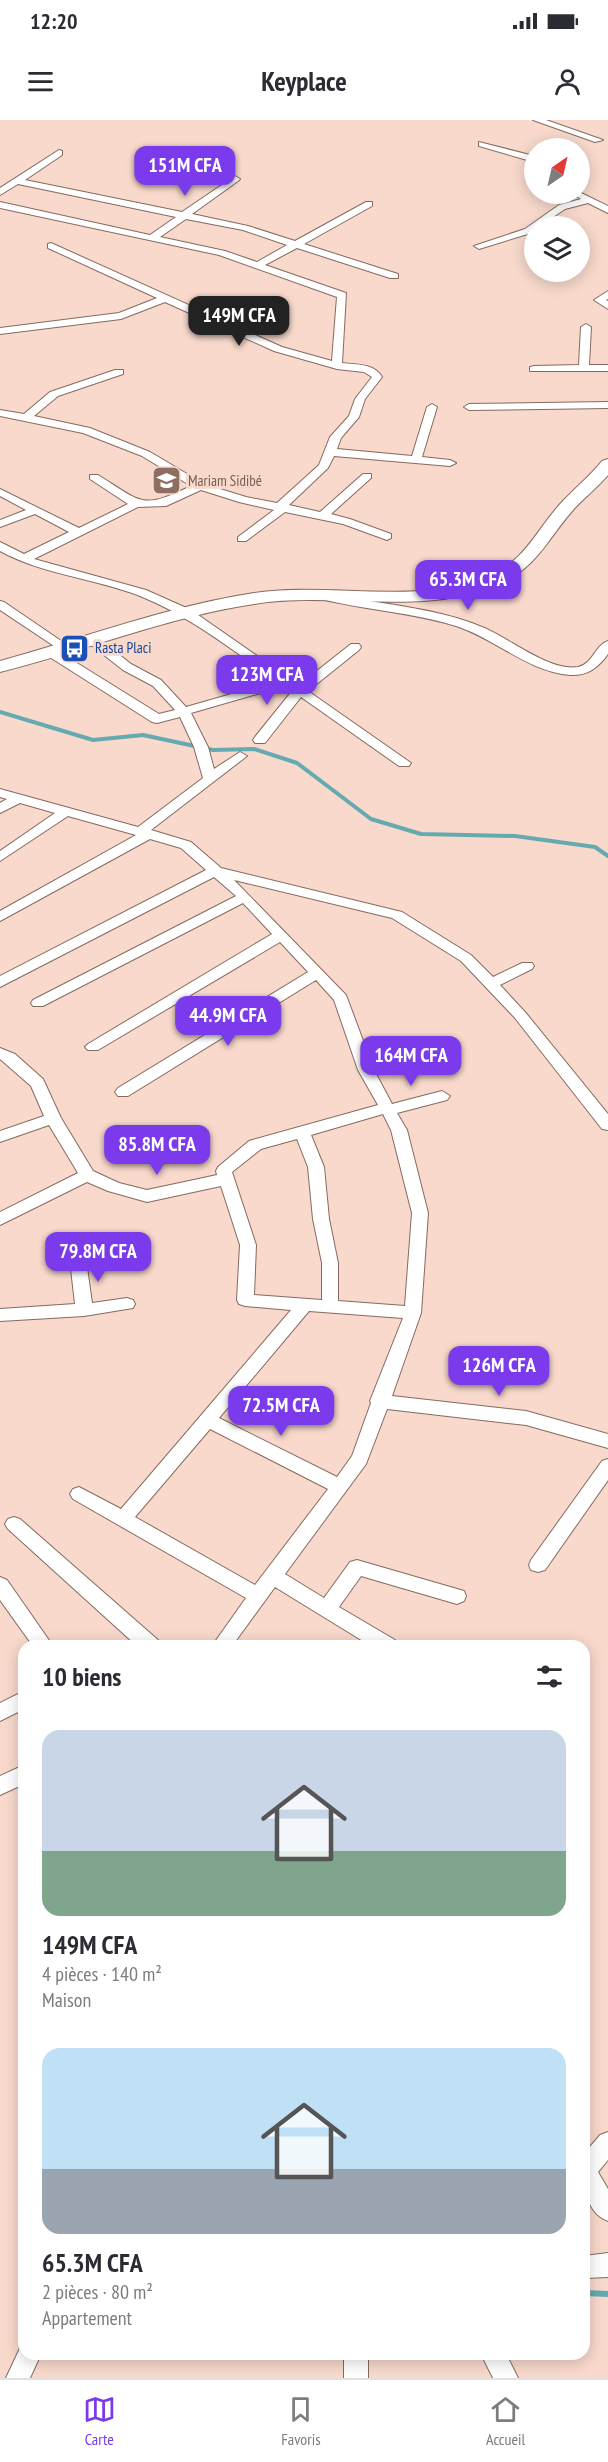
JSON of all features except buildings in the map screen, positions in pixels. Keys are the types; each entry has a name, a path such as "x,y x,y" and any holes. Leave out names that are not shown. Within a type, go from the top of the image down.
{"street":[{"path":"537,120 598,140"},
{"path":"482,144 524,156"},
{"path":"0,192 59,153"},
{"path":"152,238 235,179"},
{"path":"17,181 245,228 394,276"},
{"path":"549,216 562,207 591,200 608,210"},
{"path":"258,266 369,204"},
{"path":"0,205 222,253 342,295 337,366"},
{"path":"479,246 524,232"},
{"path":"51,246 278,349 337,366 366,369 377,377 360,399 354,417 336,437 324,466 283,507 242,539"},
{"path":"608,294 599,300 608,306"},
{"path":"0,331 121,316 165,298"},
{"path":"584,368 586,327"},
{"path":"534,369 608,368"},
{"path":"27,417 54,394 119,372"},
{"path":"469,407 608,405"},
{"path":"416,460 432,406"},
{"path":"0,413 86,430 146,454 200,486 243,500 346,521 387,536"},
{"path":"331,452 450,463"},
{"path":"0,667 187,613 259,597 436,593 461,589 502,576 520,566 542,545 567,508 598,478 608,464"},
{"path":"322,516 367,476"},
{"path":"94,477 136,504"},
{"path":"0,562 78,532 136,504 162,504 200,486"},
{"path":"0,492 78,532"},
{"path":"0,524 35,510"},
{"path":"0,546 53,569 142,593 187,613 404,763"},
{"path":"319,594 452,621 484,633 556,667 577,671 590,667 602,658 608,645"},
{"path":"0,605 59,651 157,719 286,682"},
{"path":"94,641 127,667 157,683 184,711 201,747 210,779"},
{"path":"260,740 299,691 355,647"},
{"path":"0,918 144,833 240,756"},
{"path":"0,793 186,845 245,897 341,998 366,1070 399,1130 420,1214 413,1313 379,1401 360,1459 225,1640"},
{"path":"0,809 16,799"},
{"path":"0,857 65,812"},
{"path":"0,982 215,871 397,915 466,958 520,1015 608,1125"},
{"path":"38,1003 245,897"},
{"path":"93,1047 281,935"},
{"path":"491,984 527,966"},
{"path":"123,1092 317,973"},
{"path":"0,1053 10,1058 38,1083 53,1118 87,1175 114,1187 147,1196 226,1179"},
{"path":"413,1313 245,1300 248,1245 224,1171 255,1145 442,1096"},
{"path":"0,1137 53,1118"},
{"path":"302,1132 316,1167 321,1219 330,1263 330,1307"},
{"path":"0,1219 87,1175"},
{"path":"78,1260 84,1310"},
{"path":"0,1315 84,1310 127,1304"},
{"path":"123,1519 305,1305"},
{"path":"379,1401 526,1418 608,1441"},
{"path":"207,1420 339,1486"},
{"path":"538,1565 608,1467"},
{"path":"79,1494 258,1596"},
{"path":"14,1524 144,1640"},
{"path":"327,1609 357,1567 457,1596"},
{"path":"272,1576 378,1640"},
{"path":"0,1585 40,1640"},
{"path":"0,1713 18,1702"},
{"path":"0,1786 18,1777"},
{"path":"590,2164 608,2143"},
{"path":"590,2181 608,2210"},
{"path":"590,2266 608,2265"},
{"path":"18,2378 26,2360"},
{"path":"356,2360 356,2378"},
{"path":"496,2360 506,2378"}],"waterway":[{"path":"0,712 93,740 143,735 213,750 254,749 297,763 371,819 421,834 515,836 595,847 608,856"},
{"path":"590,2293 608,2294"}],"place":[{"name":"Mariam Sidibé","path":"167,481"},
{"name":"Rasta Placi","path":"74,648"}]}
